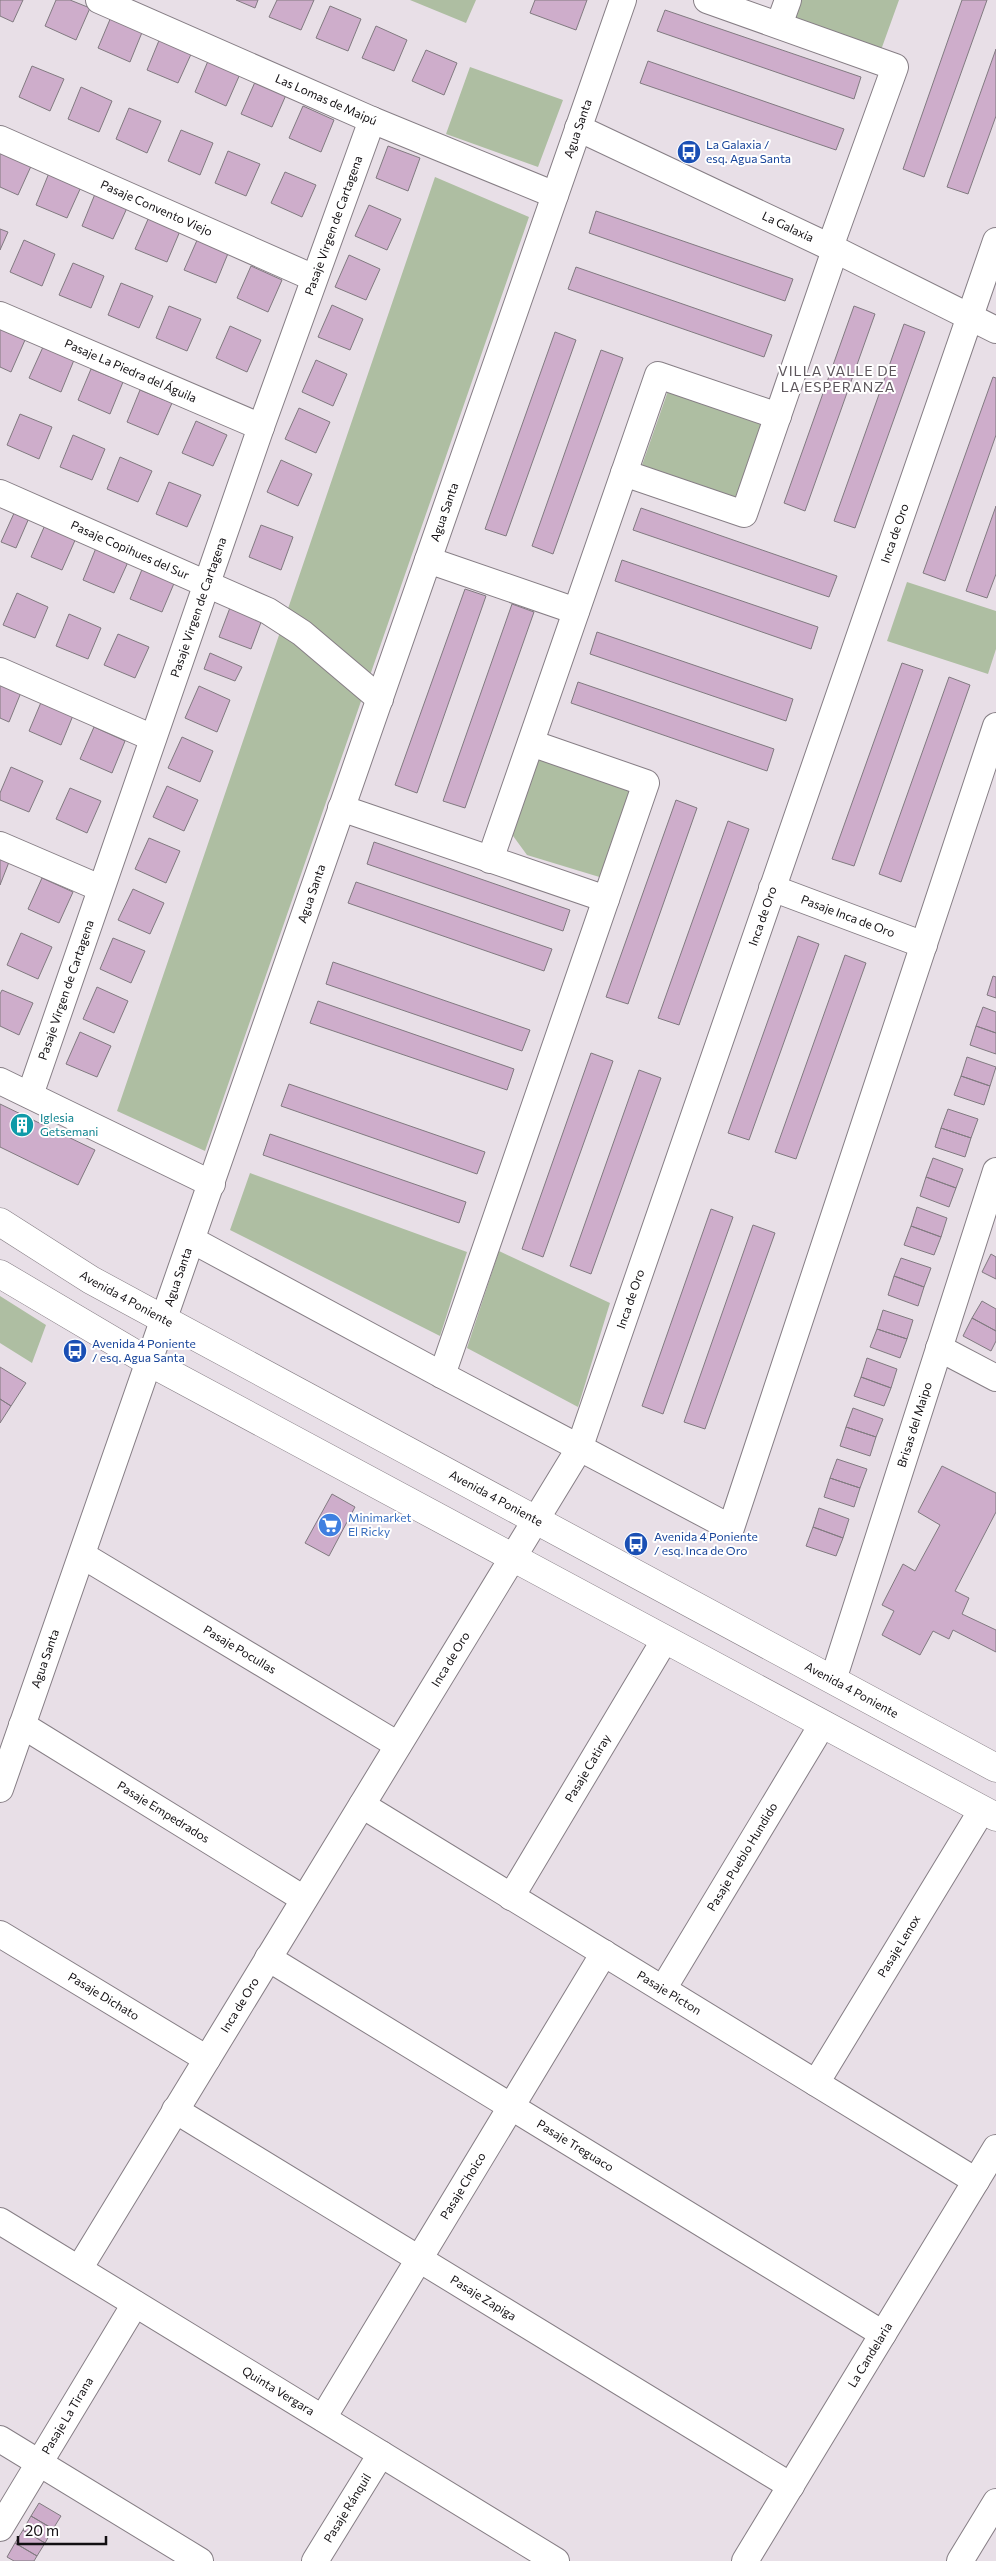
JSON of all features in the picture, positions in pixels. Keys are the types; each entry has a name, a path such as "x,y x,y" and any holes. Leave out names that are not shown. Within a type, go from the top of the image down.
{"street":[{"name":"Las Lomas de Maipú","path":"99,0 372,120 555,195"},
{"name":"Agua Santa","path":"0,1789 623,0"},
{"path":"624,473 744,514 895,67 707,0"},
{"path":"779,25 788,0"},
{"name":"Pasaje Virgen de Cartagena","path":"30,1096 100,888 261,427 372,120"},
{"name":"La Galaxia","path":"578,128 833,249 996,330"},
{"name":"Pasaje Convento Viejo","path":"0,139 314,278"},
{"name":"Inca de Oro","path":"79,2269 579,1449 996,241"},
{"name":"Pasaje La Piedra del Águila","path":"0,315 261,427"},
{"path":"490,860 658,375 778,416"},
{"name":"Pasaje Copihues del Sur","path":"0,493 268,611 302,633 380,699"},
{"path":"428,560 576,611"},
{"path":"0,671 153,738"},
{"path":"192,1240 579,1449 731,1528 996,726"},
{"path":"442,1375 646,783 531,743"},
{"path":"341,808 606,899"},
{"path":"0,845 100,888"},
{"name":"Pasaje Inca de Oro","path":"772,888 924,945"},
{"path":"0,1081 212,1184"},
{"name":"Brisas del Maipo","path":"833,1680 994,1183"},
{"name":"Avenida 4 Poniente","path":"0,1222 91,1280 163,1320 996,1768"},
{"path":"0,1274 149,1362 989,1813"},
{"path":"940,1348 996,1378"},
{"name":"Pasaje Pocullas","path":"82,1555 398,1745"},
{"name":"Pasaje Catiray","path":"511,1897 664,1640"},
{"name":"Pasaje Empedrados","path":"22,1725 304,1899"},
{"name":"Pasaje Pueblo Hundido","path":"662,1989 822,1725"},
{"path":"895,1763 916,1725"},
{"name":"Pasaje Picton","path":"362,1805 976,2180"},
{"name":"Pasaje Lenox","path":"816,2083 989,1813"},
{"name":"Pasaje Dichato","path":"0,1934 207,2059"},
{"name":"Pasaje Choico","path":"323,2418 604,1953"},
{"name":"Pasaje Treguaco","path":"268,1958 883,2334"},
{"name":"Pasaje Zapiga","path":"175,2110 790,2486"},
{"name":"La Candelaria","path":"745,2561 996,2148"},
{"name":"Quinta Vergara","path":"0,2221 381,2454 528,2554 556,2561"},
{"name":"Pasaje La Tirana","path":"0,2528 135,2304"},
{"path":"0,2439 200,2561"},
{"name":"Pasaje Ránquil","path":"315,2561 381,2454"},
{"path":"960,2561 996,2502"}],"green space":[{"path":"410,0 476,0 466,23"},
{"path":"797,0 899,0 881,50 791,17"},
{"path":"470,67 563,100 538,167 446,134"},
{"path":"435,177 529,217 205,1151 117,1111"},
{"path":"669,388 764,421 735,500 641,468"},
{"path":"907,582 996,611 996,649 988,674 887,641"},
{"path":"534,757 636,790 606,879 527,855 508,829"},
{"path":"250,1173 467,1252 440,1336 230,1230"},
{"path":"499,1251 610,1303 578,1407 467,1348"},
{"path":"0,1296 46,1325 32,1363 0,1343"}],"building":[{"path":"0,0 23,0 13,22 0,16"},
{"path":"56,0 70,0 90,8 76,40 45,26"},
{"path":"236,0 258,0 255,8"},
{"path":"277,0 314,0 301,30 269,17"},
{"path":"535,0 587,0 576,30 530,13"},
{"path":"962,0 987,0 924,177 903,169"},
{"path":"330,6 361,19 348,51 316,38"},
{"path":"665,10 861,77 854,99 657,31"},
{"path":"111,17 143,30 130,62 98,48"},
{"path":"376,26 407,40 394,71 362,58"},
{"path":"160,38 192,52 178,83 147,70"},
{"path":"996,49 996,116 968,194 947,187"},
{"path":"426,50 457,63 444,95 412,81"},
{"path":"208,61 240,74 226,106 195,92"},
{"path":"648,61 844,129 836,150 640,83"},
{"path":"32,66 64,79 50,111 19,97"},
{"path":"255,82 286,95 272,127 241,114"},
{"path":"81,87 112,101 99,132 68,119"},
{"path":"303,106 334,120 321,152 289,138"},
{"path":"129,108 161,121 147,153 116,139"},
{"path":"181,130 213,143 200,175 168,161"},
{"path":"388,146 420,158 408,191 376,178"},
{"path":"0,150 32,164 18,195 0,187"},
{"path":"228,151 260,164 246,196 215,183"},
{"path":"285,172 316,185 302,217 271,203"},
{"path":"49,173 81,187 67,218 36,205"},
{"path":"95,194 127,208 113,239 82,226"},
{"path":"369,205 401,219 387,250 355,236"},
{"path":"596,211 793,279 785,301 589,233"},
{"path":"149,217 180,231 167,262 135,249"},
{"path":"0,229 8,232 0,250"},
{"path":"198,238 229,251 216,283 184,270"},
{"path":"24,240 55,254 42,286 10,272"},
{"path":"349,255 380,269 366,300 335,287"},
{"path":"73,263 104,276 91,308 59,295"},
{"path":"251,266 282,280 268,312 237,298"},
{"path":"576,267 772,335 764,357 568,289"},
{"path":"121,283 153,296 139,328 108,315"},
{"path":"332,305 363,319 350,350 318,337"},
{"path":"169,306 201,319 187,351 156,338"},
{"path":"854,306 875,314 805,511 784,503"},
{"path":"904,324 925,332 855,528 834,521"},
{"path":"230,326 261,340 247,372 216,358"},
{"path":"0,329 25,340 11,372 0,367"},
{"path":"555,332 576,340 506,536 485,529"},
{"path":"43,347 74,360 61,392 29,378"},
{"path":"601,350 623,358 553,554 532,546"},
{"path":"316,360 347,374 333,406 302,392"},
{"path":"91,369 123,382 110,414 78,400"},
{"path":"993,377 996,378 996,435 945,581 923,573"},
{"path":"140,390 172,403 158,435 127,422"},
{"path":"299,408 330,422 316,453 285,439"},
{"path":"20,414 52,427 39,459 7,445"},
{"path":"196,421 227,435 213,466 182,453"},
{"path":"73,435 105,449 92,480 60,467"},
{"path":"120,457 152,471 138,502 107,489"},
{"path":"281,460 312,474 298,506 267,492"},
{"path":"169,482 201,495 187,527 156,514"},
{"path":"996,506 996,574 987,598 966,591"},
{"path":"641,508 837,576 829,597 633,530"},
{"path":"15,511 29,518 16,548 1,542"},
{"path":"45,525 76,538 62,570 31,557"},
{"path":"261,525 293,537 281,570 249,557"},
{"path":"96,548 128,562 114,593 83,580"},
{"path":"622,560 818,627 811,649 615,581"},
{"path":"143,567 175,581 162,612 130,599"},
{"path":"465,589 486,596 417,793 395,785"},
{"path":"17,593 48,607 35,638 3,625"},
{"path":"512,604 534,612 465,808 443,801"},
{"path":"231,605 263,617 251,649 219,637"},
{"path":"69,614 101,628 88,659 56,646"},
{"path":"597,632 793,699 786,721 590,654"},
{"path":"118,634 149,647 135,678 104,665"},
{"path":"210,653 242,667 235,681 204,669"},
{"path":"902,663 923,670 854,866 832,859"},
{"path":"949,677 970,685 901,882 879,874"},
{"path":"0,681 22,690 9,722 0,718"},
{"path":"578,682 774,749 767,771 571,703"},
{"path":"199,686 230,700 217,732 185,718"},
{"path":"42,700 74,713 61,745 29,731"},
{"path":"94,727 125,741 112,773 80,759"},
{"path":"182,737 213,751 200,782 168,768"},
{"path":"11,767 43,781 29,812 0,800 0,793"},
{"path":"167,786 198,800 184,831 153,817"},
{"path":"70,788 101,801 87,833 56,819"},
{"path":"676,800 697,808 628,1004 606,997"},
{"path":"728,821 749,829 679,1025 658,1018"},
{"path":"149,838 180,851 166,883 135,869"},
{"path":"374,842 570,910 563,931 367,864"},
{"path":"0,858 9,862 0,885"},
{"path":"42,878 73,892 59,923 28,909"},
{"path":"356,882 552,949 544,971 348,903"},
{"path":"133,889 164,903 150,934 118,920"},
{"path":"21,933 52,947 38,979 7,965"},
{"path":"798,936 819,944 749,1140 728,1133"},
{"path":"113,938 145,951 131,983 100,969"},
{"path":"845,955 866,963 796,1159 775,1152"},
{"path":"333,962 530,1030 522,1051 326,984"},
{"path":"993,976 996,977 996,998 987,995"},
{"path":"97,987 128,1001 114,1033 83,1019"},
{"path":"2,990 33,1003 19,1035 0,1026 0,994"},
{"path":"318,1001 514,1069 507,1090 310,1023"},
{"path":"983,1007 996,1012 996,1033 976,1026"},
{"path":"976,1026 996,1033 996,1054 970,1045"},
{"path":"80,1032 111,1046 97,1077 66,1064"},
{"path":"591,1053 613,1061 543,1257 522,1249"},
{"path":"967,1057 996,1067 990,1086 961,1076"},
{"path":"639,1070 661,1078 591,1274 570,1266"},
{"path":"961,1076 990,1086 984,1105 954,1095"},
{"path":"289,1084 485,1152 477,1174 281,1106"},
{"name":"Iglesia Getsemani","path":"0,1104 95,1150 78,1185 0,1147"},
{"path":"948,1109 978,1119 971,1138 941,1128"},
{"path":"941,1128 971,1138 965,1157 935,1147"},
{"path":"270,1134 466,1202 459,1223 263,1155"},
{"path":"933,1158 963,1169 956,1188 926,1177"},
{"path":"926,1177 956,1188 949,1207 920,1196"},
{"path":"917,1207 947,1218 941,1237 911,1226"},
{"path":"711,1209 733,1217 663,1414 642,1406"},
{"path":"753,1225 775,1233 705,1429 684,1422"},
{"path":"911,1226 941,1237 934,1255 904,1245"},
{"path":"991,1254 996,1257 996,1279 982,1272"},
{"path":"901,1258 931,1268 924,1287 894,1276"},
{"path":"894,1276 924,1287 918,1306 888,1295"},
{"path":"982,1301 996,1309 996,1331 972,1318"},
{"path":"883,1310 913,1320 907,1339 877,1329"},
{"path":"972,1318 996,1331 996,1341 991,1351 963,1336"},
{"path":"877,1329 907,1339 900,1358 870,1347"},
{"path":"867,1358 897,1369 891,1388 861,1377"},
{"path":"0,1367 26,1383 11,1406 0,1399"},
{"path":"861,1377 891,1388 884,1406 854,1396"},
{"path":"0,1399 11,1406 0,1423"},
{"path":"853,1408 883,1419 876,1437 846,1427"},
{"path":"846,1427 876,1437 870,1456 840,1446"},
{"path":"837,1459 867,1469 860,1488 830,1478"},
{"path":"942,1466 996,1493 996,1512 955,1591 969,1598 962,1614 996,1630 996,1652 953,1630 949,1639 933,1631 920,1655 882,1635 894,1611 882,1605 903,1564 915,1571 940,1525 918,1512"},
{"path":"830,1478 860,1488 854,1507 824,1497"},
{"name":"Minimarket El Ricky","path":"332,1494 355,1507 329,1556 305,1543"},
{"path":"819,1508 849,1519 843,1538 813,1527"},
{"path":"813,1527 843,1538 836,1556 806,1546"},
{"path":"39,2503 61,2516 53,2529 31,2516"},
{"path":"31,2516 53,2529 45,2543 23,2530"},
{"path":"23,2530 45,2543 37,2556 15,2543"},
{"path":"15,2543 37,2556 34,2561 14,2561 7,2557"}],"place":[{"name":"La Galaxia / esq. Agua Santa","path":"689,152"},
{"name":"Iglesia Getsemani","path":"22,1125"},
{"name":"Avenida 4 Poniente / esq. Agua Santa","path":"75,1351"},
{"name":"Minimarket El Ricky","path":"330,1525"},
{"name":"Avenida 4 Poniente / esq. Inca de Oro","path":"636,1544"}],"district":[{"name":"VILLA VALLE DE LA ESPERANZA","path":"838,380"}]}
